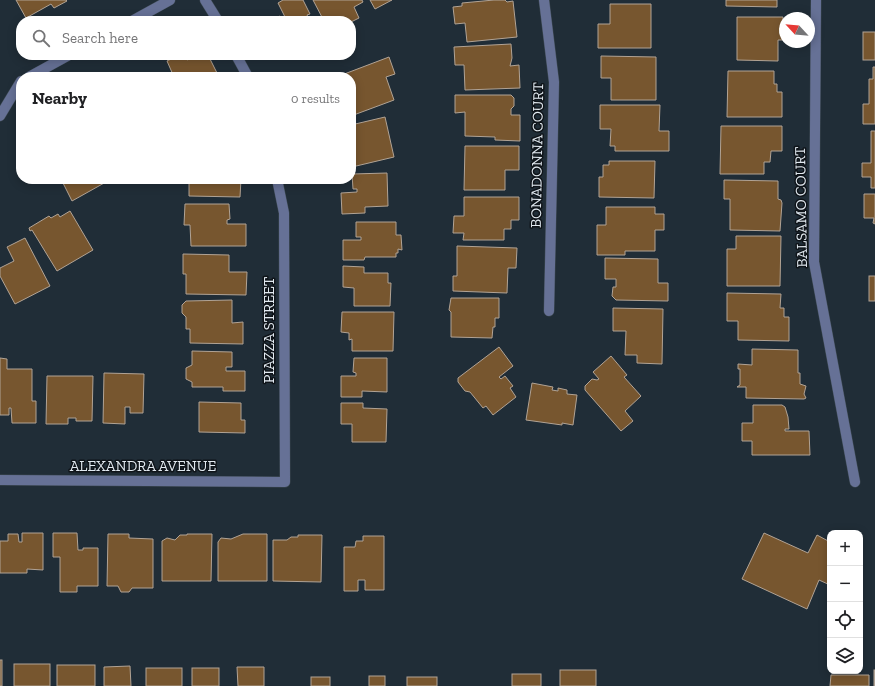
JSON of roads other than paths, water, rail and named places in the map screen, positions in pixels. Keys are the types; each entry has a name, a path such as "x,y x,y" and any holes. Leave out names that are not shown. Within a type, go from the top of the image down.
{"street":[{"path":"141,16 170,0"},
{"path":"205,0 215,16"},
{"name":"BONADONNA COURT","path":"544,0 554,82 549,310"},
{"name":"BALSAMO COURT","path":"816,0 814,262 855,482"},
{"path":"38,72 60,60"},
{"path":"239,60 245,72"},
{"path":"0,116 16,89"},
{"name":"PIAZZA STREET","path":"278,184 284,213 285,482"},
{"name":"ALEXANDRA AVENUE","path":"0,480 285,482"}]}
